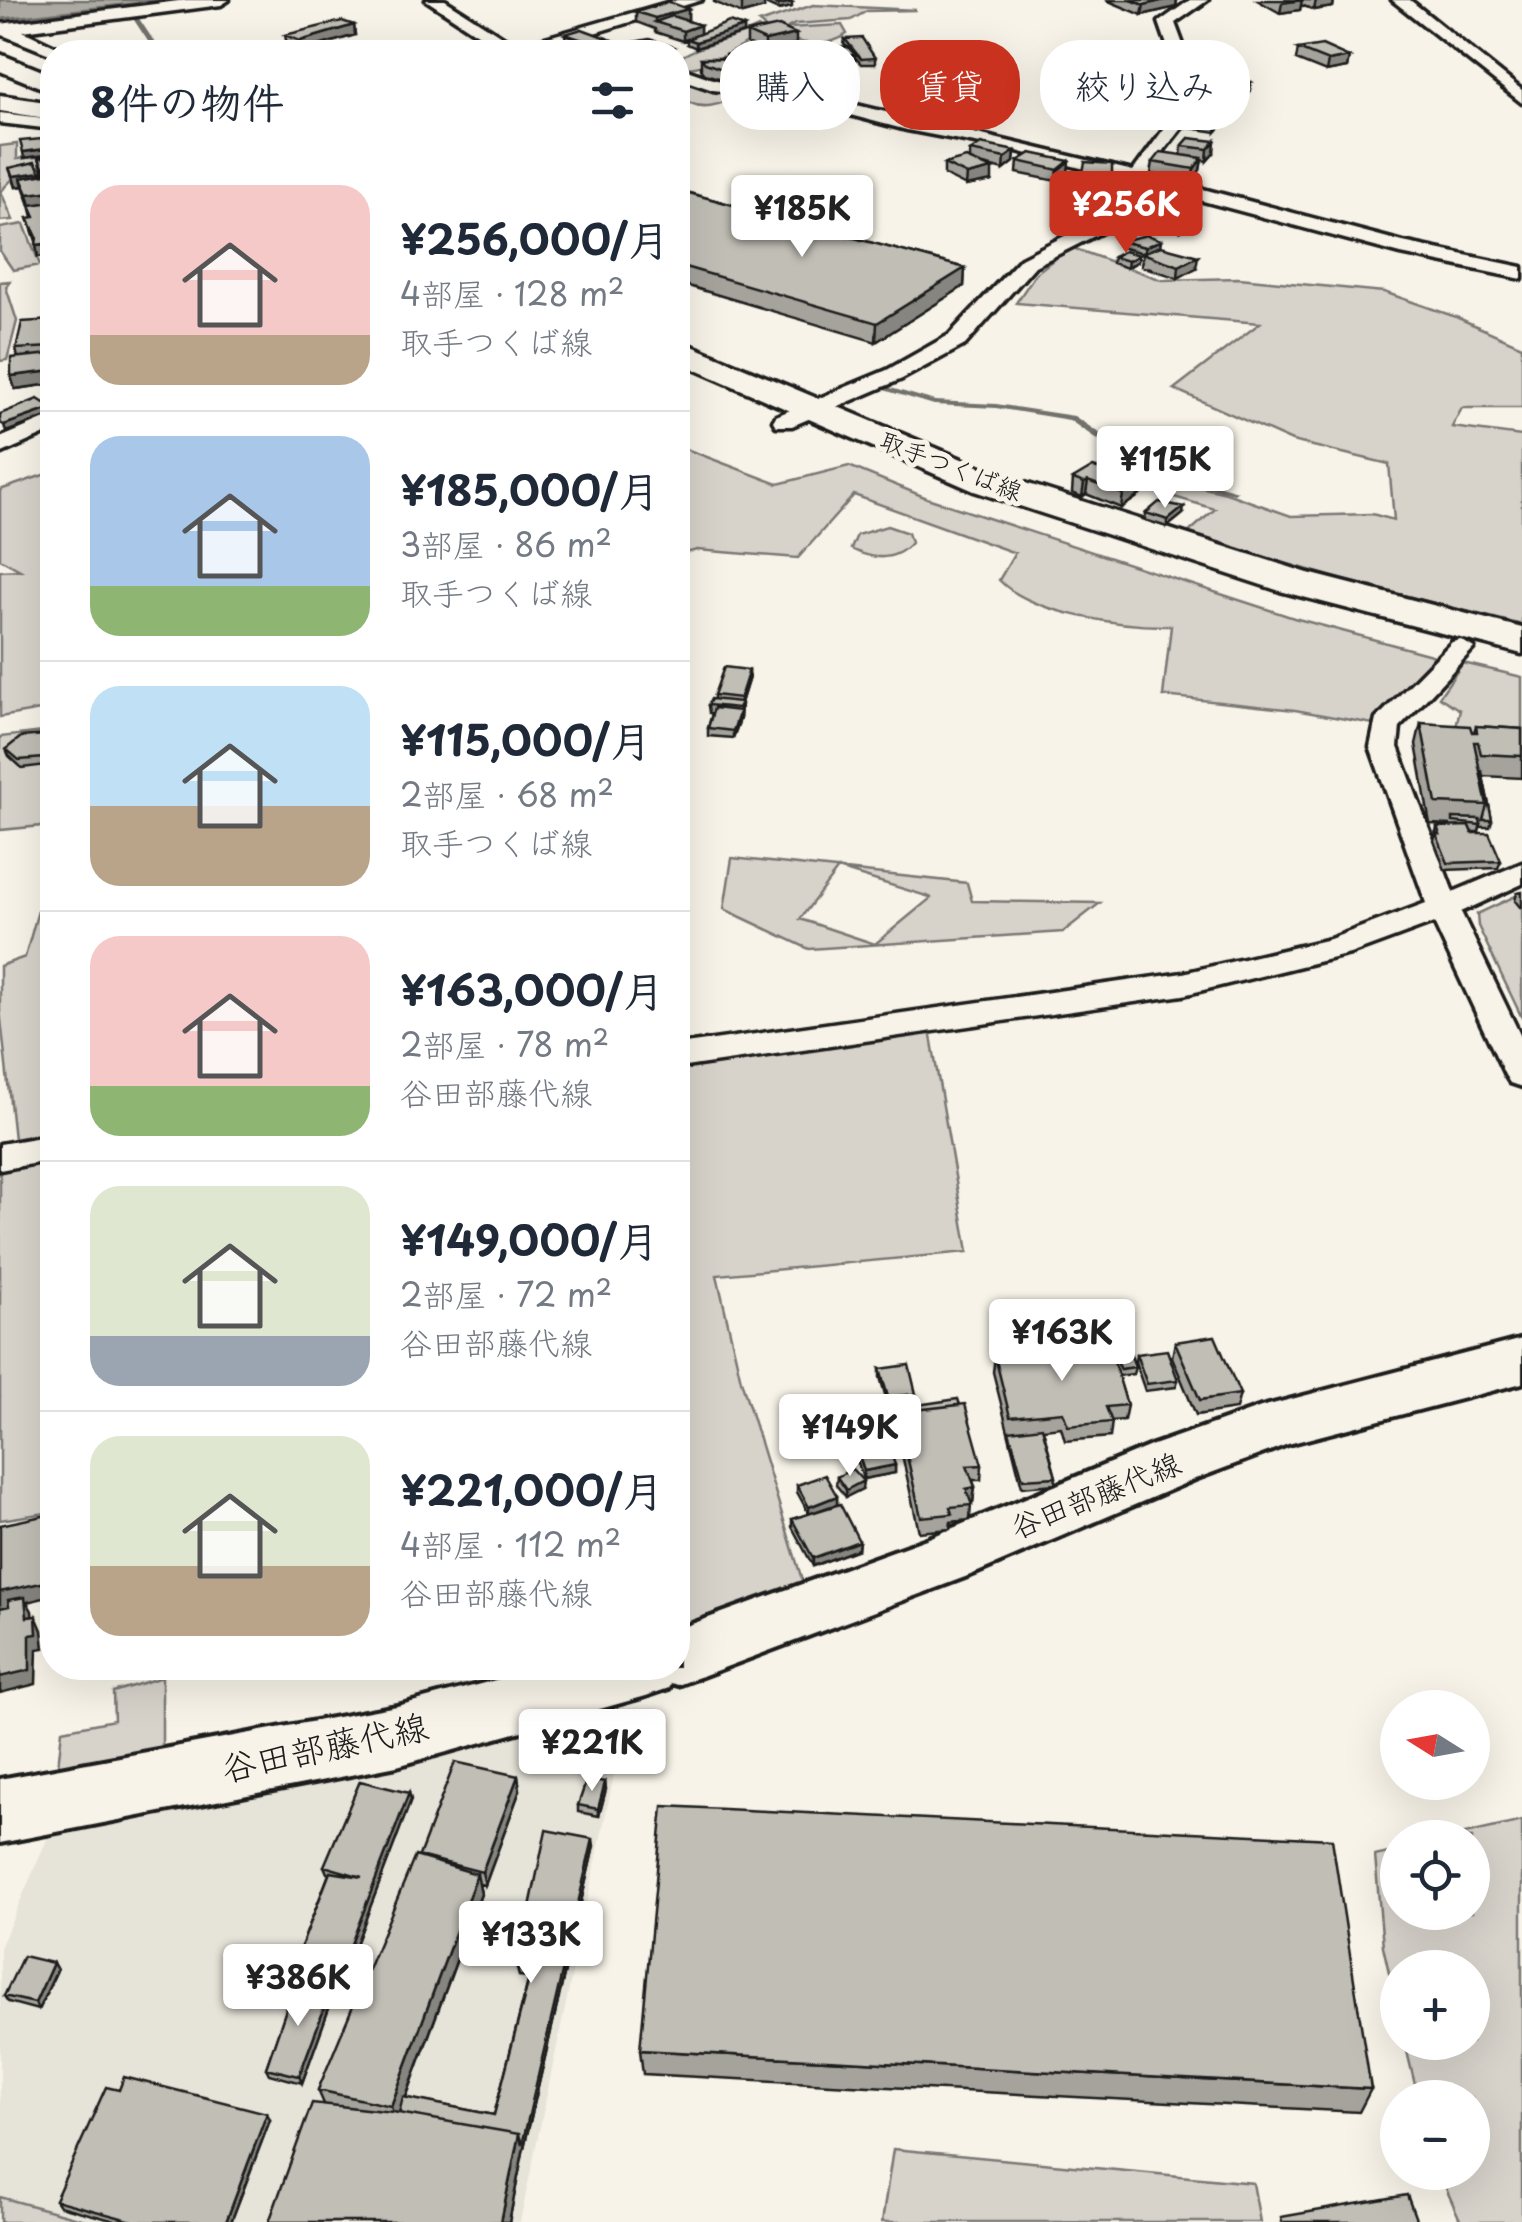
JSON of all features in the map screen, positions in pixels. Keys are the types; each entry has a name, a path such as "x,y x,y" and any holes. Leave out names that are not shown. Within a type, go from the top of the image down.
{"main road":[{"path":"2,35 40,61"},
{"path":"0,62 40,79"},
{"path":"0,103 40,109"},
{"name":"取手つくば線","path":"690,357 796,415 968,496 1287,601 1522,662"},
{"name":"取手つくば線","path":"690,376 1129,531 1294,582 1522,641"},
{"name":"谷田部藤代線","path":"690,1653 951,1556 1174,1462 1281,1424 1522,1361"},
{"name":"谷田部藤代線","path":"0,1812 397,1736 602,1680"}],"street":[{"path":"2,35 221,0"},
{"path":"434,0 497,40"},
{"path":"557,40 694,0"},
{"path":"796,415 896,372 957,340 984,316 1010,276 1025,264 1056,244 1120,217 1134,200 1142,176 1167,134 1200,93 1198,83 1183,68 1167,22 1200,0"},
{"path":"1400,0 1522,98"},
{"path":"2,35 40,46"},
{"path":"690,76 713,85 798,96 885,120 1005,143 1142,176 1401,248 1522,272"},
{"path":"0,118 40,123"},
{"path":"0,447 40,428"},
{"path":"1461,648 1382,733 1402,804 1443,908 1522,1076"},
{"path":"690,1055 1182,984 1338,947 1443,908 1522,872"},
{"path":"0,1157 40,1150"}],"shaded area":[{"path":"0,0 163,0 0,19"},
{"path":"813,5 916,10 867,11 851,20 787,28 842,25 847,34 834,40 790,40 759,23"},
{"path":"758,28 766,35 753,40 726,40"},
{"path":"720,42 720,58 690,68 690,53"},
{"path":"690,81 720,88 720,104 702,106 690,102"},
{"path":"17,144 17,159 40,156 40,165 12,180 1,192 13,220 0,221 0,146"},
{"path":"24,224 40,265 13,270 0,251 0,228"},
{"path":"1070,247 1162,280 1239,278 1384,292 1522,346 1522,408 1462,408 1452,427 1522,436 1522,625 1343,580 1187,534 1215,509 1161,493 1103,460 1118,456 1138,462 1163,478 1226,493 1291,516 1372,514 1394,520 1389,464 1292,441 1174,389 1260,323 1016,303 1036,273"},
{"path":"10,281 6,287 17,321 7,360 0,361 0,282"},
{"path":"690,451 778,484 849,466 927,498 1294,618 1435,656 1373,724 1295,710 1163,696 1171,626 1105,621 1033,602 999,580 1015,553 854,495 798,558 690,552"},
{"path":"40,476 40,710 0,717 0,571 20,570 0,559 0,490"},
{"path":"887,526 908,533 911,543 898,554 883,557 851,549 857,535"},
{"path":"1463,663 1522,677 1522,746 1452,743 1460,710 1439,697"},
{"path":"40,732 40,826 0,830 0,737"},
{"path":"732,858 838,869 800,919 875,944 931,898 839,869 967,883 972,901 1100,903 1063,932 809,949 724,909"},
{"path":"1522,893 1522,1018 1478,926 1477,914"},
{"path":"40,904 40,1134 14,1139 0,1010 0,966 25,957"},
{"path":"930,1030 968,1252 717,1275 741,1380 803,1583 690,1623 690,1062"},
{"path":"40,1160 40,1514 0,1520 0,1167"},
{"path":"162,1680 162,1750 57,1776 62,1730 114,1720 113,1692"},
{"path":"620,1712 614,1775 520,2222 0,2222 0,1948 54,1823"},
{"path":"1522,1821 1522,2222 1461,2222 1447,2190 1490,2190 1490,2080 1414,2080 1409,2060 1490,2060 1490,1950 1384,1950 1382,1930 1490,1930 1490,1828"},
{"path":"1380,1855 1380,1912 1375,1856"},
{"path":"893,2149 1253,2183 1260,2222 882,2222"},
{"path":"0,2197 92,2222 0,2222"}],"building":[{"path":"767,0 788,0 792,2 778,5"},
{"path":"1131,0 1165,0 1144,5"},
{"path":"669,2 688,9 655,18 636,12"},
{"path":"672,16 700,25 683,31 655,22"},
{"path":"342,21 354,25 303,40 285,35"},
{"path":"729,22 744,27 696,42 687,39"},
{"path":"779,26 796,34 763,40 747,33"},
{"path":"582,29 612,40 582,40 565,34"},
{"path":"862,38 875,58 861,59 860,40 845,39"},
{"path":"1322,45 1349,57 1328,61 1298,49"},
{"path":"701,58 720,59 720,68 705,63"},
{"path":"1189,138 1215,141 1208,149 1182,146"},
{"path":"40,139 40,150 23,152 20,141"},
{"path":"981,144 1015,151 1005,158 970,151"},
{"path":"1161,152 1202,158 1194,169 1153,162"},
{"path":"1031,153 1069,161 1058,170 1018,161"},
{"path":"966,158 992,169 967,175 944,164"},
{"path":"35,162 40,172 13,176 9,168"},
{"path":"1085,162 1112,164 1112,179 1082,177"},
{"path":"40,175 40,192 28,194 21,178"},
{"path":"690,193 965,268 877,323 690,268"},
{"path":"1156,201 1172,202 1198,213 1183,219 1145,206"},
{"path":"40,204 40,244 36,245 37,237 28,218 35,217 30,205"},
{"path":"1147,235 1161,240 1145,247 1121,241"},
{"path":"1161,246 1198,256 1179,266 1142,253"},
{"path":"1124,251 1139,255 1128,261 1113,257"},
{"path":"40,321 40,348 16,349 22,322"},
{"path":"40,355 40,372 11,376 11,358"},
{"path":"40,400 40,412 4,425 0,423 0,414"},
{"path":"1093,467 1142,482 1123,494 1073,479"},
{"path":"1159,502 1184,507 1168,520 1146,513"},
{"path":"724,667 749,670 740,698 714,695"},
{"path":"711,699 741,702 738,708 708,705"},
{"path":"714,708 740,711 733,731 708,728"},
{"path":"1421,723 1470,726 1472,732 1477,732 1476,726 1522,729 1522,756 1481,754 1478,742 1474,742 1487,805 1436,803"},
{"path":"40,735 40,758 19,760 6,749 21,737"},
{"path":"1480,771 1492,820 1483,820 1487,805"},
{"path":"1453,818 1480,819 1481,825 1453,822"},
{"path":"1469,826 1472,833 1489,833 1501,861 1448,863 1437,827"},
{"path":"1215,1336 1240,1394 1200,1400 1175,1342"},
{"path":"1109,1345 1127,1405 1106,1407 1112,1422 1068,1426 1063,1412 1010,1417 995,1356"},
{"path":"1167,1350 1178,1380 1147,1384 1136,1354"},
{"path":"1130,1352 1135,1367 1120,1369 1115,1354"},
{"path":"909,1365 916,1394 888,1397 880,1369"},
{"path":"958,1399 960,1405 898,1412 897,1408"},
{"path":"965,1404 982,1465 967,1466 975,1487 966,1489 972,1505 950,1507 952,1514 921,1517 897,1412"},
{"path":"1042,1427 1056,1477 1023,1479 1009,1431"},
{"path":"885,1434 895,1465 864,1471 854,1439"},
{"path":"852,1469 863,1481 846,1490 837,1477"},
{"path":"825,1475 837,1496 809,1507 797,1485"},
{"path":"840,1504 859,1541 813,1558 792,1519"},
{"path":"40,1517 40,1583 0,1592 0,1525"},
{"path":"25,1597 27,1617 36,1616 37,1634 30,1635 30,1670 0,1677 0,1608 9,1606 8,1600"},
{"path":"455,1762 518,1776 482,1872 419,1856"},
{"path":"587,1779 605,1782 598,1809 578,1805"},
{"path":"360,1781 409,1793 336,1983 289,1978 330,1872 362,1877 324,1866"},
{"path":"663,1806 1332,1839 1371,2089 640,2050"},
{"path":"546,1830 593,1839 522,2145 519,2134 399,2113 403,2097 494,2115 531,1971 517,1969"},
{"path":"415,1856 477,1874 391,2106 318,2090"},
{"path":"23,1956 53,1963 35,2003 4,1996"},
{"path":"296,1980 330,1993 299,2076 266,2068"},
{"path":"124,2077 267,2113 226,2222 136,2222 55,2200 106,2087 119,2090"},
{"path":"312,2103 393,2112 519,2134 501,2222 269,2222"},
{"path":"1407,2195 1417,2222 1282,2222 1281,2217"}],"waterway":[{"path":"135,17 150,40"},
{"path":"0,124 27,125"},
{"path":"887,388 934,403 996,406 1071,418 1123,453 1167,474 1234,491"}]}
